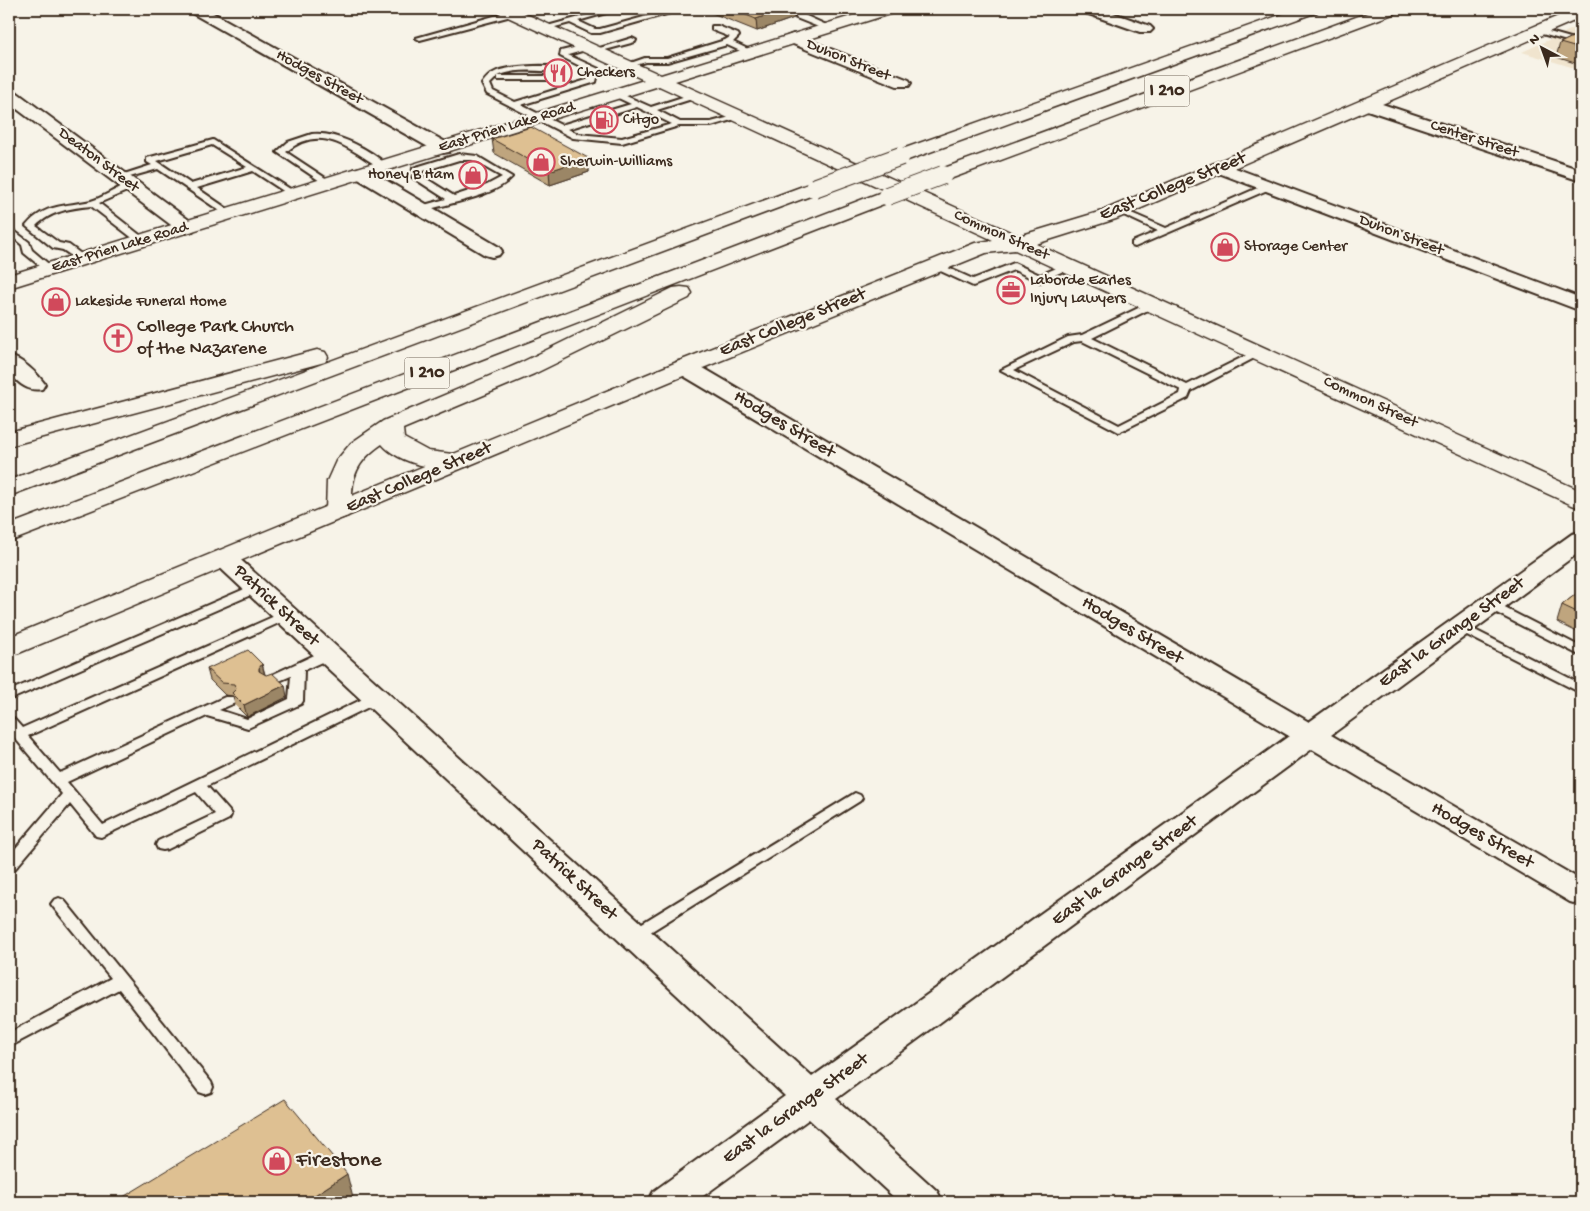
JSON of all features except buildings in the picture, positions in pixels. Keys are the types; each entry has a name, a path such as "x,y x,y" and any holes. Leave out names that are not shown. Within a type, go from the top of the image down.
{"main road":[{"name":"East Prien Lake Road","path":"9,282 384,166 420,162 443,148 890,9"},
{"name":"I 210","path":"9,489 900,156 1312,9"},
{"name":"I 210","path":"9,534 851,210 1392,9"},
{"name":"Common Street","path":"508,11 1581,500"},
{"name":"East College Street","path":"9,647 685,366 982,247 1019,243 1119,211 1581,12"},
{"path":"339,511 340,481 348,462 360,448 391,426 544,360 673,297 815,233 851,210"},
{"path":"9,439 322,356 588,273"},
{"path":"391,426 392,441 408,452 427,459 460,461"}],"street":[{"name":"Hodges Street","path":"195,9 443,148"},
{"path":"1088,9 1145,29"},
{"name":"Duhon Street","path":"793,39 904,83"},
{"name":"Deaton Street","path":"9,95 186,228"},
{"name":"Center Street","path":"1367,104 1581,176"},
{"name":"Duhon Street","path":"1222,168 1581,305"},
{"path":"361,173 492,252"},
{"path":"9,362 34,384"},
{"name":"Hodges Street","path":"685,366 1581,894"},
{"name":"East la Grange Street","path":"667,1202 1581,539"},
{"name":"Patrick Street","path":"224,558 924,1202"}],"lane":[{"path":"544,28 616,9"},
{"path":"570,21 594,31 600,31 680,9"},
{"path":"817,9 803,12 811,21 829,28"},
{"path":"842,9 864,17"},
{"path":"420,38 508,11"},
{"path":"626,66 645,60 667,60 728,42 735,36 715,28"},
{"path":"1538,30 1581,43"},
{"path":"595,76 564,56 564,53 632,40"},
{"path":"728,42 750,52"},
{"path":"578,71 595,76"},
{"path":"595,76 488,78 486,84 490,92 576,136 622,141 678,124 711,124 738,117"},
{"path":"515,104 595,76"},
{"path":"617,94 678,124"},
{"path":"651,110 692,96"},
{"path":"561,128 638,104"},
{"path":"329,183 281,152 288,145 307,139 322,136 333,137 384,166"},
{"path":"254,168 188,182 150,160 213,142 254,168 294,194"},
{"path":"227,151 202,150 171,160 170,164 188,182 229,214"},
{"path":"420,208 452,199 501,183 508,177 474,158 459,157 420,162 415,175 452,199"},
{"path":"82,259 66,247 56,246 31,226 43,214 93,202 125,182 159,166"},
{"path":"1135,244 1269,186"},
{"path":"93,202 142,241"},
{"path":"1119,211 1166,231"},
{"path":"9,230 26,244 27,251 49,270"},
{"path":"937,266 973,284 1014,266 1040,279 1069,266"},
{"path":"1153,304 1084,338 1072,339 1006,370 1119,429 1184,396 1187,389 1259,353"},
{"path":"1084,338 1187,389"},
{"path":"9,696 256,588"},
{"path":"1491,605 1581,652"},
{"path":"19,735 286,615"},
{"path":"1461,627 1581,689"},
{"path":"270,681 328,654"},
{"path":"206,711 248,724 296,701 298,668"},
{"path":"9,722 101,832 376,698"},
{"path":"58,780 230,700"},
{"path":"163,845 224,815 198,785"},
{"path":"9,866 16,847 70,794"},
{"path":"634,935 855,798"},
{"path":"59,904 205,1088"},
{"path":"9,1041 121,980"}],"shaded area":[{"path":"1581,25 1581,70 1522,52"}],"place":[{"name":"Checkers","path":"558,73"},
{"name":"Citgo","path":"604,120"},
{"name":"Sherwin-Williams","path":"541,162"},
{"name":"Honey B Ham","path":"473,175"},
{"name":"Storage Center","path":"1225,247"},
{"name":"Laborde Earles Injury Lawyers","path":"1011,290"},
{"name":"Lakeside Funeral Home","path":"56,302"},
{"name":"College Park Church of the Nazarene","path":"118,338"},
{"name":"Firestone","path":"277,1161"}]}
